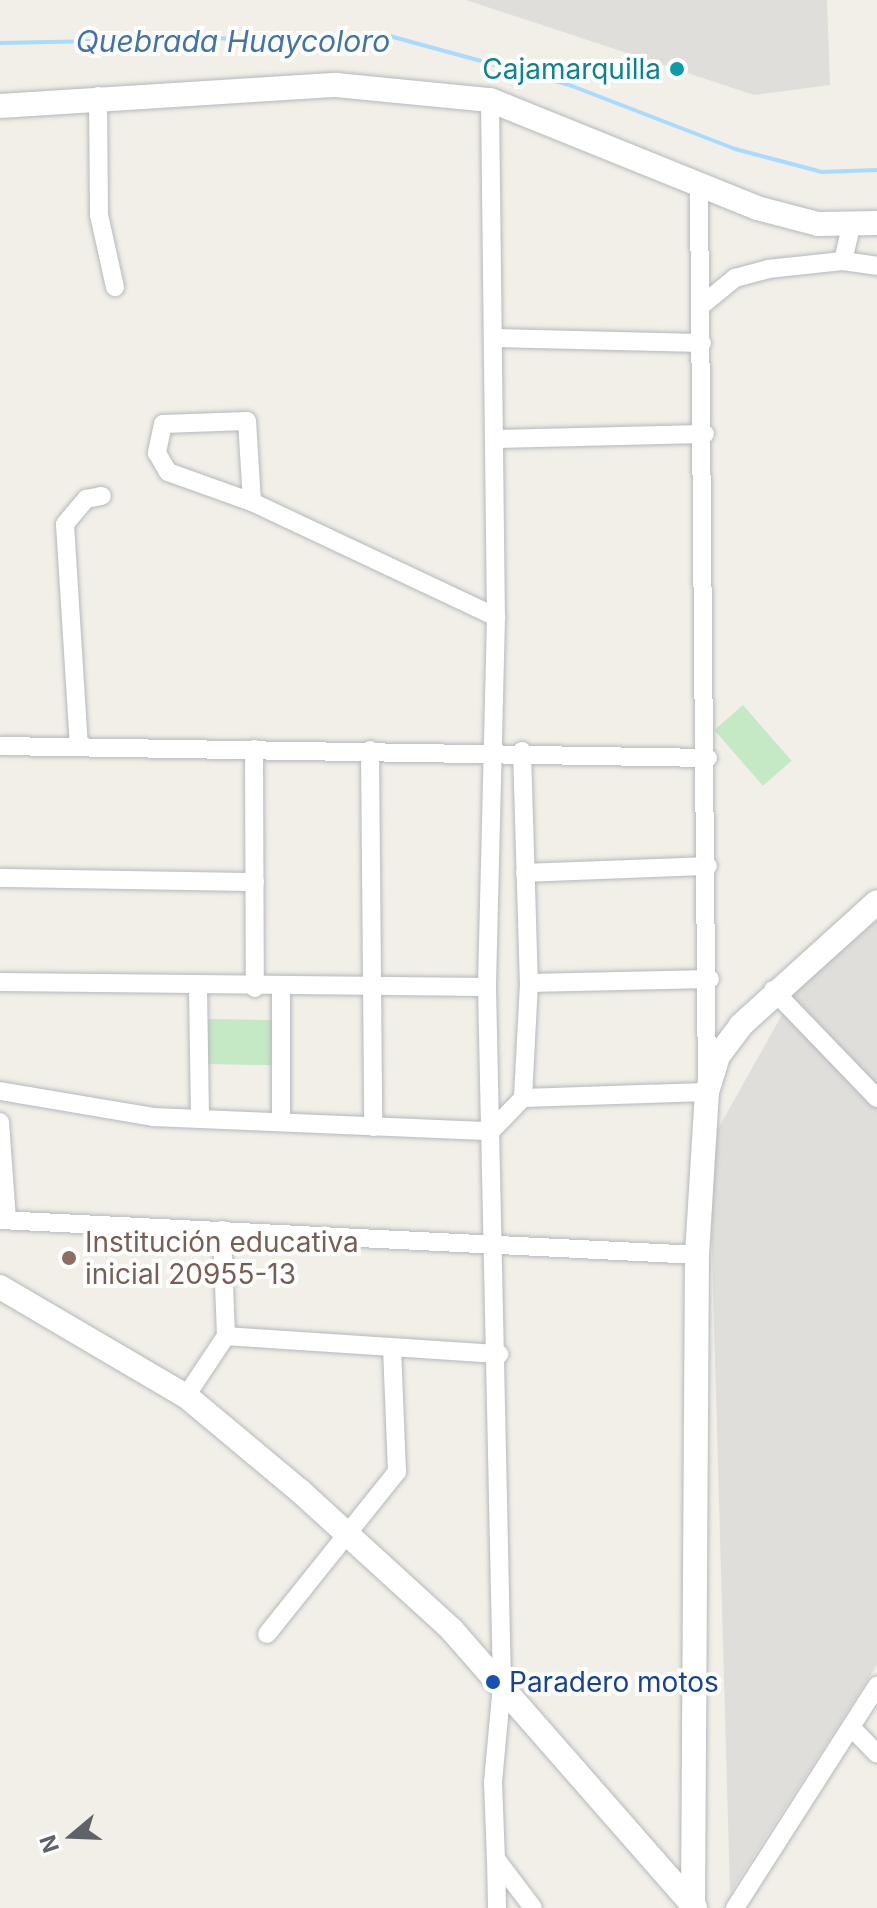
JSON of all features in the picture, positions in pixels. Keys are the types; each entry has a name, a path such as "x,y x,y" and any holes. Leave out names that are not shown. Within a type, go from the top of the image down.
{"street":[{"path":"0,106 98,96 336,85 490,100 699,188 851,227 877,223"},
{"path":"98,96 99,215 115,287"},
{"path":"490,100 496,617 487,987 499,1354 502,1685 497,1908"},
{"path":"694,1907 697,1255 710,979 705,434 699,188"},
{"path":"843,261 851,227"},
{"path":"702,305 735,278 843,261 877,266"},
{"path":"493,338 702,343"},
{"path":"252,502 247,421 163,424 160,464 252,502 496,617"},
{"path":"495,439 705,434"},
{"path":"79,747 65,524 86,499 102,496"},
{"path":"0,746 522,751 708,758"},
{"path":"254,749 255,988"},
{"path":"370,750 373,1127"},
{"path":"0,1091 200,1117 491,1131 523,1098 529,983 522,751"},
{"path":"525,873 708,866"},
{"path":"0,878 255,882"},
{"path":"707,1092 718,1056 773,990 877,902"},
{"path":"529,983 710,979"},
{"path":"0,982 198,988 487,987"},
{"path":"198,988 200,1117"},
{"path":"281,988 281,1122"},
{"path":"773,990 877,1098"},
{"path":"523,1098 707,1092"},
{"path":"0,1122 3,1220 697,1255"},
{"path":"186,1396 226,1336 222,1230"},
{"path":"0,1287 186,1396 347,1533 502,1685 694,1907"},
{"path":"226,1336 499,1354"},
{"path":"267,1634 400,1463 392,1348"},
{"path":"735,1908 877,1686"},
{"path":"851,1727 877,1754"},
{"path":"496,1859 533,1908"}],"shaded area":[{"path":"466,0 827,0 830,85 754,95"},
{"path":"877,920 877,1665 730,1893 709,1145 794,993"}],"green space":[{"path":"743,705 792,761 763,786 714,730"},
{"path":"206,1019 272,1020 271,1065 205,1064"}],"waterway":[{"name":"Quebrada Huaycoloro","path":"0,43 386,35 572,86 735,149 822,172 877,170"}],"place":[{"name":"Cajamarquilla","path":"677,69"},
{"name":"Institución educativa inicial 20955-13","path":"69,1258"},
{"name":"Paradero motos","path":"493,1682"}]}
